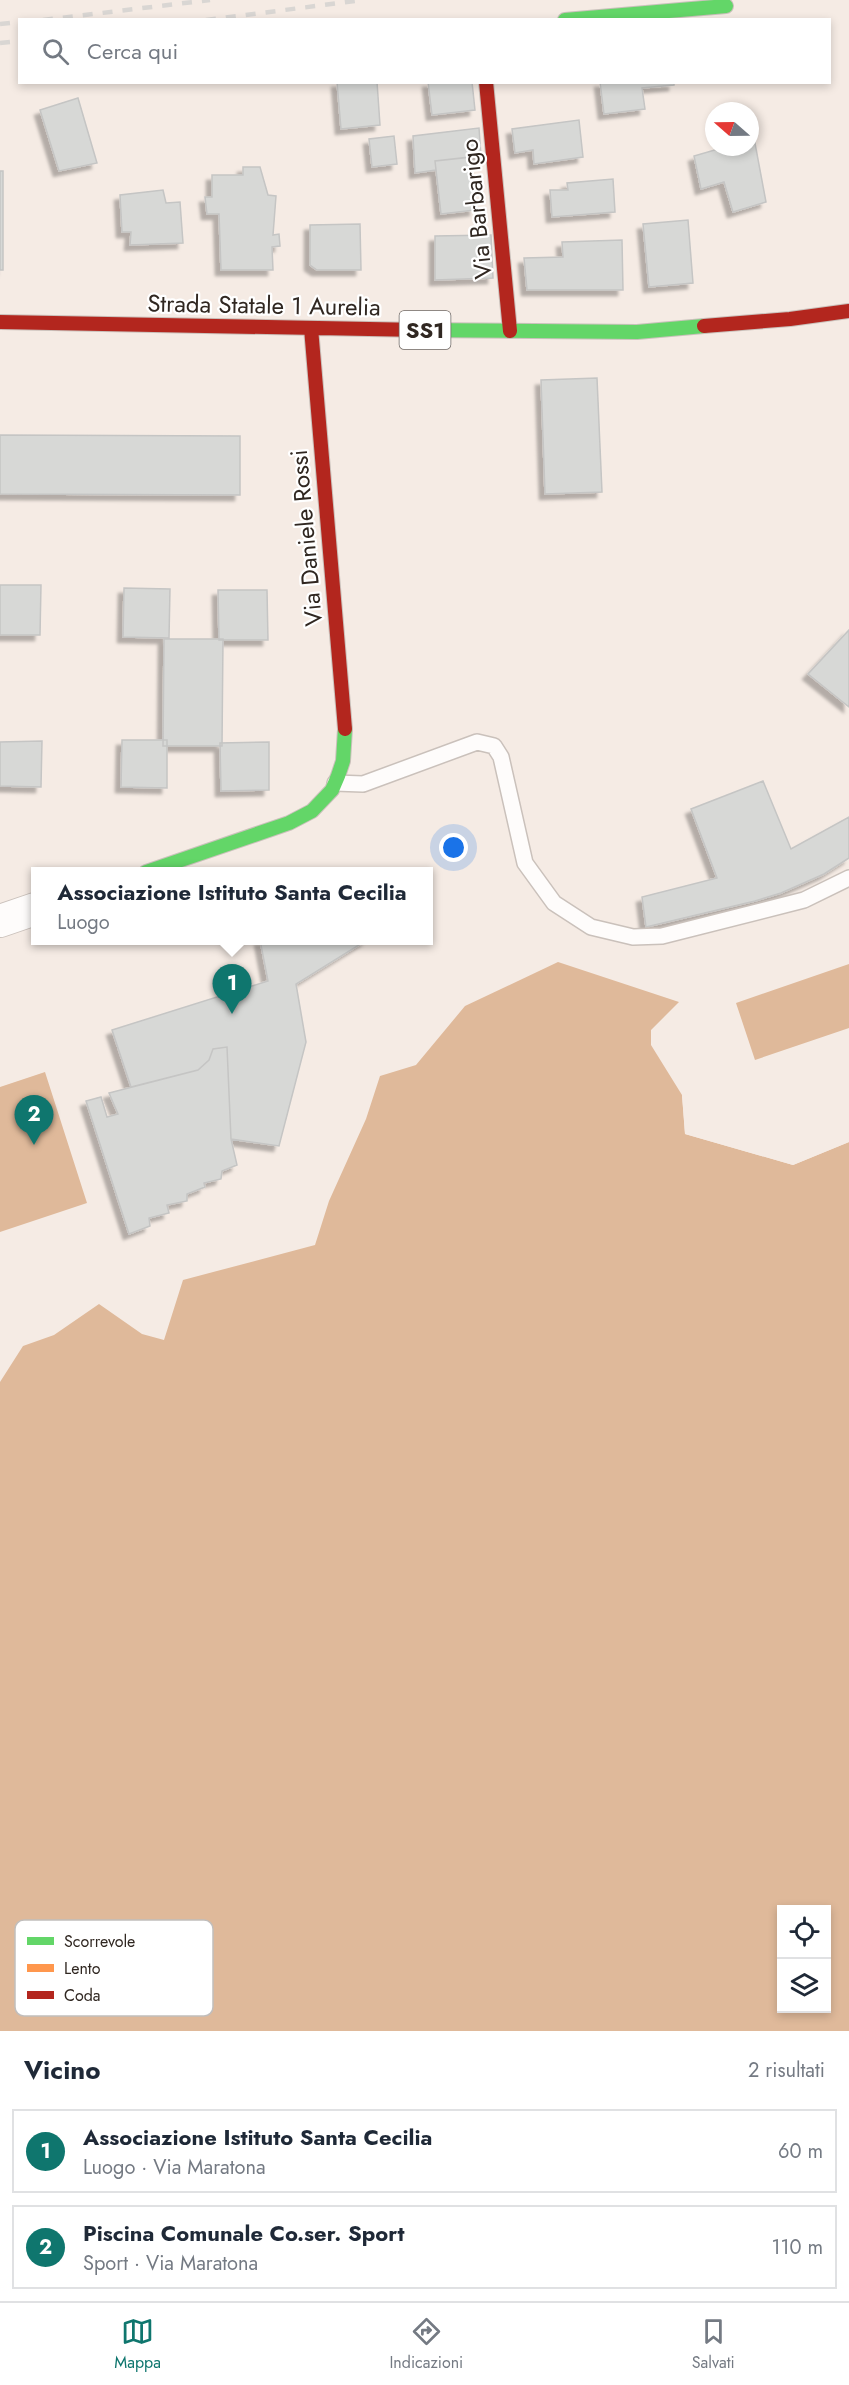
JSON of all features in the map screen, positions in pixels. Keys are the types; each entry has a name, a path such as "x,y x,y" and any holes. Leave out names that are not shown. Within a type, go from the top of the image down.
{"street":[{"path":"588,18 726,6"},
{"name":"Via Barbarigo","path":"486,84 510,331"},
{"name":"Strada Statale 1 Aurelia","path":"0,322 637,332 790,319 849,310"},
{"name":"Via Daniele Rossi","path":"311,328 344,745 343,761 335,783"},
{"path":"160,867 299,818 322,802 335,783"},
{"path":"0,921 31,911"}],"lane":[{"path":"335,783 363,784 477,742 494,746 501,757 525,863 554,903 591,927 633,937 662,936 804,900 849,878"}],"shaded area":[{"path":"558,962 679,1002 651,1030 651,1045 682,1095 685,1134 793,1165 849,1142 849,2031 0,2031 0,1382 23,1346 54,1335 99,1304 142,1334 164,1340 183,1280 315,1245 329,1201 366,1119 380,1076 416,1065 465,1006"},
{"path":"849,964 849,1028 755,1060 736,1003"},
{"path":"45,1072 87,1203 0,1232 0,1087"}],"pier":[{"path":"682,1095 685,1095 688,1132 793,1162 849,1139 849,1142 793,1165 685,1134"}],"building":[{"path":"337,84 377,84 380,125 341,129"},
{"path":"428,84 472,84 475,110 432,115"},
{"path":"600,84 674,84 642,88 645,109 604,114"},
{"path":"78,98 97,163 59,171 40,110"},
{"path":"579,120 583,157 534,164 533,150 515,153 512,129"},
{"path":"479,128 481,156 435,161 436,170 415,173 413,136"},
{"path":"394,136 397,164 372,167 369,139"},
{"path":"705,153 705,156 757,156 766,202 733,212 724,182 701,189 694,156"},
{"path":"469,157 475,210 441,214 435,161"},
{"path":"243,167 260,167 268,195 276,196 273,235 279,234 280,246 272,247 273,270 221,270 219,214 207,214 205,197 212,197 212,175 243,175"},
{"path":"0,171 3,171 3,270 0,270"},
{"path":"613,179 615,212 552,217 550,190 568,190 567,183"},
{"path":"163,190 166,203 180,202 183,243 130,245 131,232 122,232 120,195"},
{"path":"688,220 693,283 649,287 643,224"},
{"path":"360,224 361,270 317,270 310,265 310,225"},
{"path":"491,235 493,278 435,280 435,236"},
{"path":"622,240 623,290 527,290 524,258 563,257 562,242"},
{"path":"597,378 602,492 545,494 541,380"},
{"path":"0,435 240,436 240,495 0,494"},
{"path":"0,585 41,585 40,635 0,635"},
{"path":"124,588 170,589 169,638 123,637"},
{"path":"218,590 267,590 268,640 219,640"},
{"path":"849,630 849,707 808,674"},
{"path":"164,639 223,639 222,746 163,746"},
{"path":"122,740 167,740 167,788 121,787"},
{"path":"42,741 41,787 0,786 0,742"},
{"path":"269,742 269,790 221,791 220,743"},
{"path":"763,781 791,849 849,817 849,858 824,874 781,893 646,927 642,897 717,878 691,809"},
{"path":"261,945 359,945 296,984 306,1042 279,1146 231,1139 227,1047 213,1049 209,1060 198,1070 131,1087 112,1030 268,981"},
{"path":"227,1047 231,1139 237,1165 222,1171 221,1179 204,1183 205,1187 187,1194 187,1201 167,1205 169,1213 149,1218 150,1226 129,1234 86,1101 101,1097 107,1117 118,1114 109,1093 198,1070 209,1060 213,1049"}],"railway":[{"path":"60,18 210,0"},
{"path":"222,18 363,0"},
{"path":"0,24 18,22"},
{"path":"0,43 18,41"}],"traffic: fast":[{"path":"588,18 726,6"},
{"path":"420,330 637,332 704,326"},
{"path":"161,867 289,823 312,811 332,790 338,776 343,761 345,729"}],"traffic: jam":[{"path":"486,84 510,331"},
{"path":"704,326 790,319 849,311"},
{"path":"0,322 420,330"},
{"path":"311,328 345,729"}],"place":[{"name":"Associazione Istituto Santa Cecilia","path":"232,1014"},
{"name":"Piscina Comunale Co.ser. Sport","path":"34,1145"}]}
